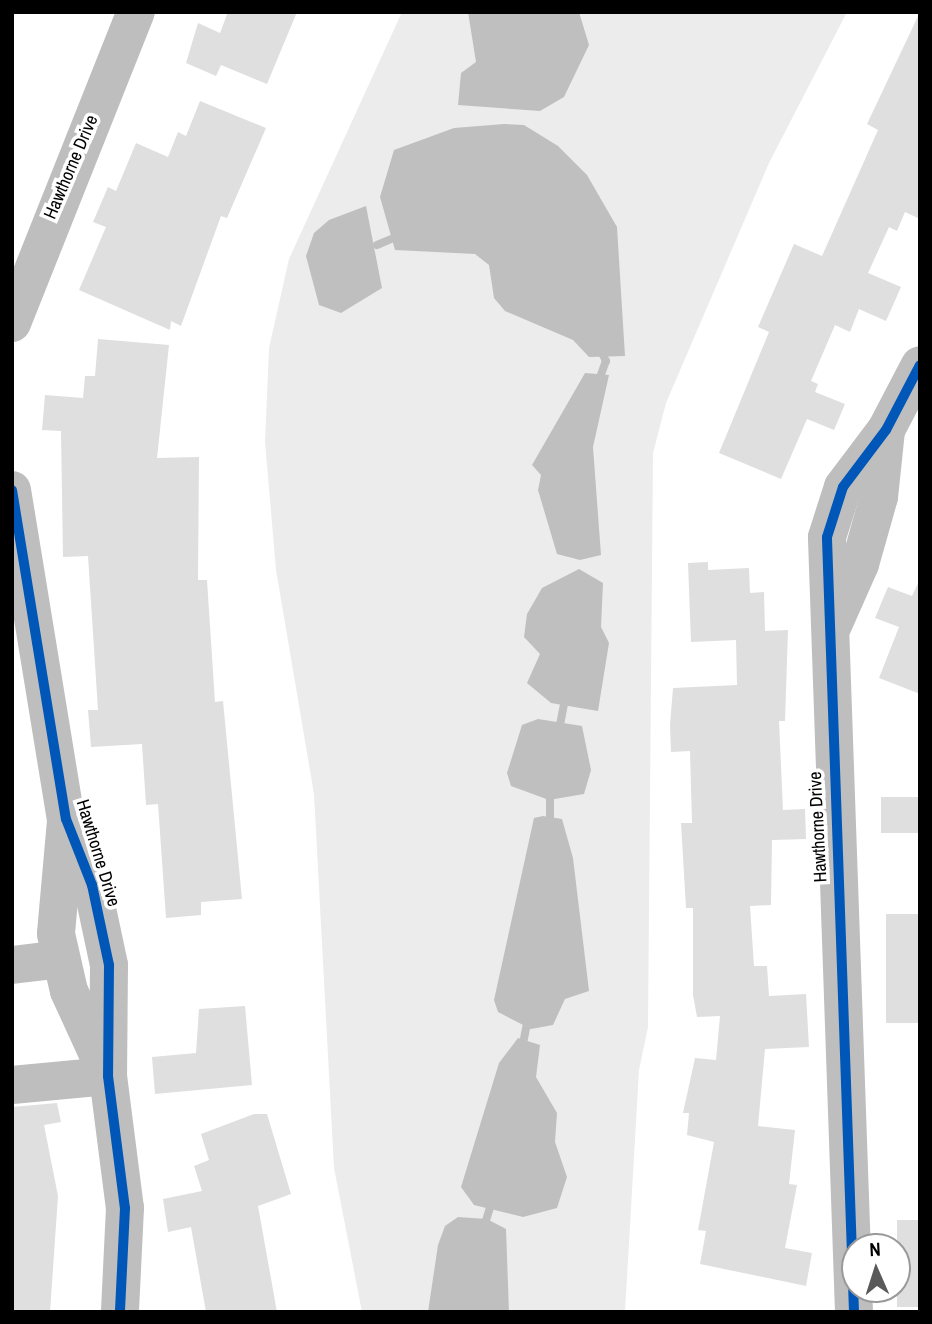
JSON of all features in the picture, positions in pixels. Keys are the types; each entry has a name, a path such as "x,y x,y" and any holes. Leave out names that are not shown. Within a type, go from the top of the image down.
{"street":[{"name":"Hawthorne Drive","path":"12,323 136,12"},
{"name":"Hawthorne Drive","path":"854,1312 829,633 843,561 861,492 886,429 914,388"},
{"name":"Hawthorne Drive","path":"12,490 17,550 66,819 102,925 111,985 108,1076 125,1208 120,1312"},
{"name":"Hawthorne Drive","path":"66,819 62,961 108,1076"},
{"path":"62,961 102,925"},
{"path":"12,965 62,961 111,985"},
{"path":"12,1085 108,1076"}],"shaded area":[{"path":"402,12 847,12 769,163 666,403 653,453 648,1027 639,1070 625,1312 362,1312 334,1168 314,794 276,570 265,442 269,348 289,259"},
{"path":"468,12 579,12 589,45 564,97 540,111 458,105 461,73 476,62"},
{"path":"524,125 558,146 587,175 617,227 625,356 589,357 573,340 505,311 494,298 489,265 475,254 395,250 380,197 394,150 454,128"},
{"path":"366,206 382,288 341,313 319,305 306,256 314,233 329,220"},
{"path":"585,373 609,375 593,447 601,555 580,560 557,554 538,490 541,475 532,465"},
{"path":"579,569 603,583 601,627 609,643 598,711 551,703 527,683 540,654 524,637 527,614 542,588"},
{"path":"538,719 582,726 591,770 584,794 549,800 511,786 507,773 522,725"},
{"path":"543,816 562,819 573,858 589,991 565,999 553,1025 531,1029 498,1012 494,1000 534,818"},
{"path":"518,1038 540,1045 536,1077 557,1113 555,1142 567,1177 557,1208 523,1217 474,1205 461,1187 499,1063"},
{"path":"458,1217 487,1219 506,1229 509,1312 428,1312 438,1245 445,1226"}],"building":[{"path":"228,12 297,12 267,84 221,65 216,76 186,63 198,23 220,33"},
{"path":"920,12 920,219 905,212 897,231 889,227 868,273 901,287 886,321 859,309 850,332 835,325 811,381 818,384 815,392 845,404 834,430 807,419 781,479 719,453 769,332 758,327 794,244 822,256 878,130 867,124"},
{"path":"200,101 266,128 227,218 221,216 181,326 171,321 170,330 79,290 106,227 93,222 108,187 116,191 136,143 168,157 178,132 186,136"},
{"path":"98,339 169,345 157,458 199,457 198,580 207,580 215,702 223,701 242,899 201,902 201,915 166,918 158,804 146,805 142,744 91,747 88,710 98,710 88,556 63,557 61,431 42,430 45,395 83,398 85,376 95,376"},
{"path":"708,562 708,570 749,568 750,593 764,592 765,631 788,630 785,721 779,721 783,810 805,809 806,839 772,840 771,905 750,906 754,966 767,966 769,996 806,994 809,1047 765,1049 758,1126 795,1130 789,1184 797,1185 785,1248 812,1253 806,1286 700,1264 706,1231 698,1230 714,1142 687,1135 689,1113 683,1113 695,1058 716,1060 720,1016 697,1017 693,995 693,908 686,908 681,823 692,823 690,751 671,752 670,725 673,688 737,685 736,640 691,642 688,563"},
{"path":"920,579 920,694 879,678 899,627 875,618 888,587 912,596"},
{"path":"881,797 920,797 920,833 881,833"},
{"path":"886,914 920,914 920,1023 886,1023"},
{"path":"245,1006 252,1085 155,1094 152,1057 196,1053 199,1009"},
{"path":"57,1103 61,1122 44,1125 58,1196 50,1312 12,1312 12,1107"},
{"path":"254,1114 267,1114 291,1194 258,1206 277,1312 206,1312 191,1227 168,1232 163,1199 202,1191 194,1166 209,1160 201,1134"},
{"path":"897,1220 920,1220 920,1307 897,1307 897,1303 911,1303 911,1233 897,1233"}],"waterway":[{"path":"377,245 391,239"},
{"path":"599,380 606,361 601,351"},
{"path":"559,730 565,698"},
{"path":"550,792 550,827"},
{"path":"522,1049 528,1018"},
{"path":"484,1227 492,1200"}],"cycle path":[{"path":"854,1312 827,537 843,487 886,430 920,365"},
{"path":"12,490 66,819 92,885 109,965 108,1076 125,1208 120,1312"}]}
